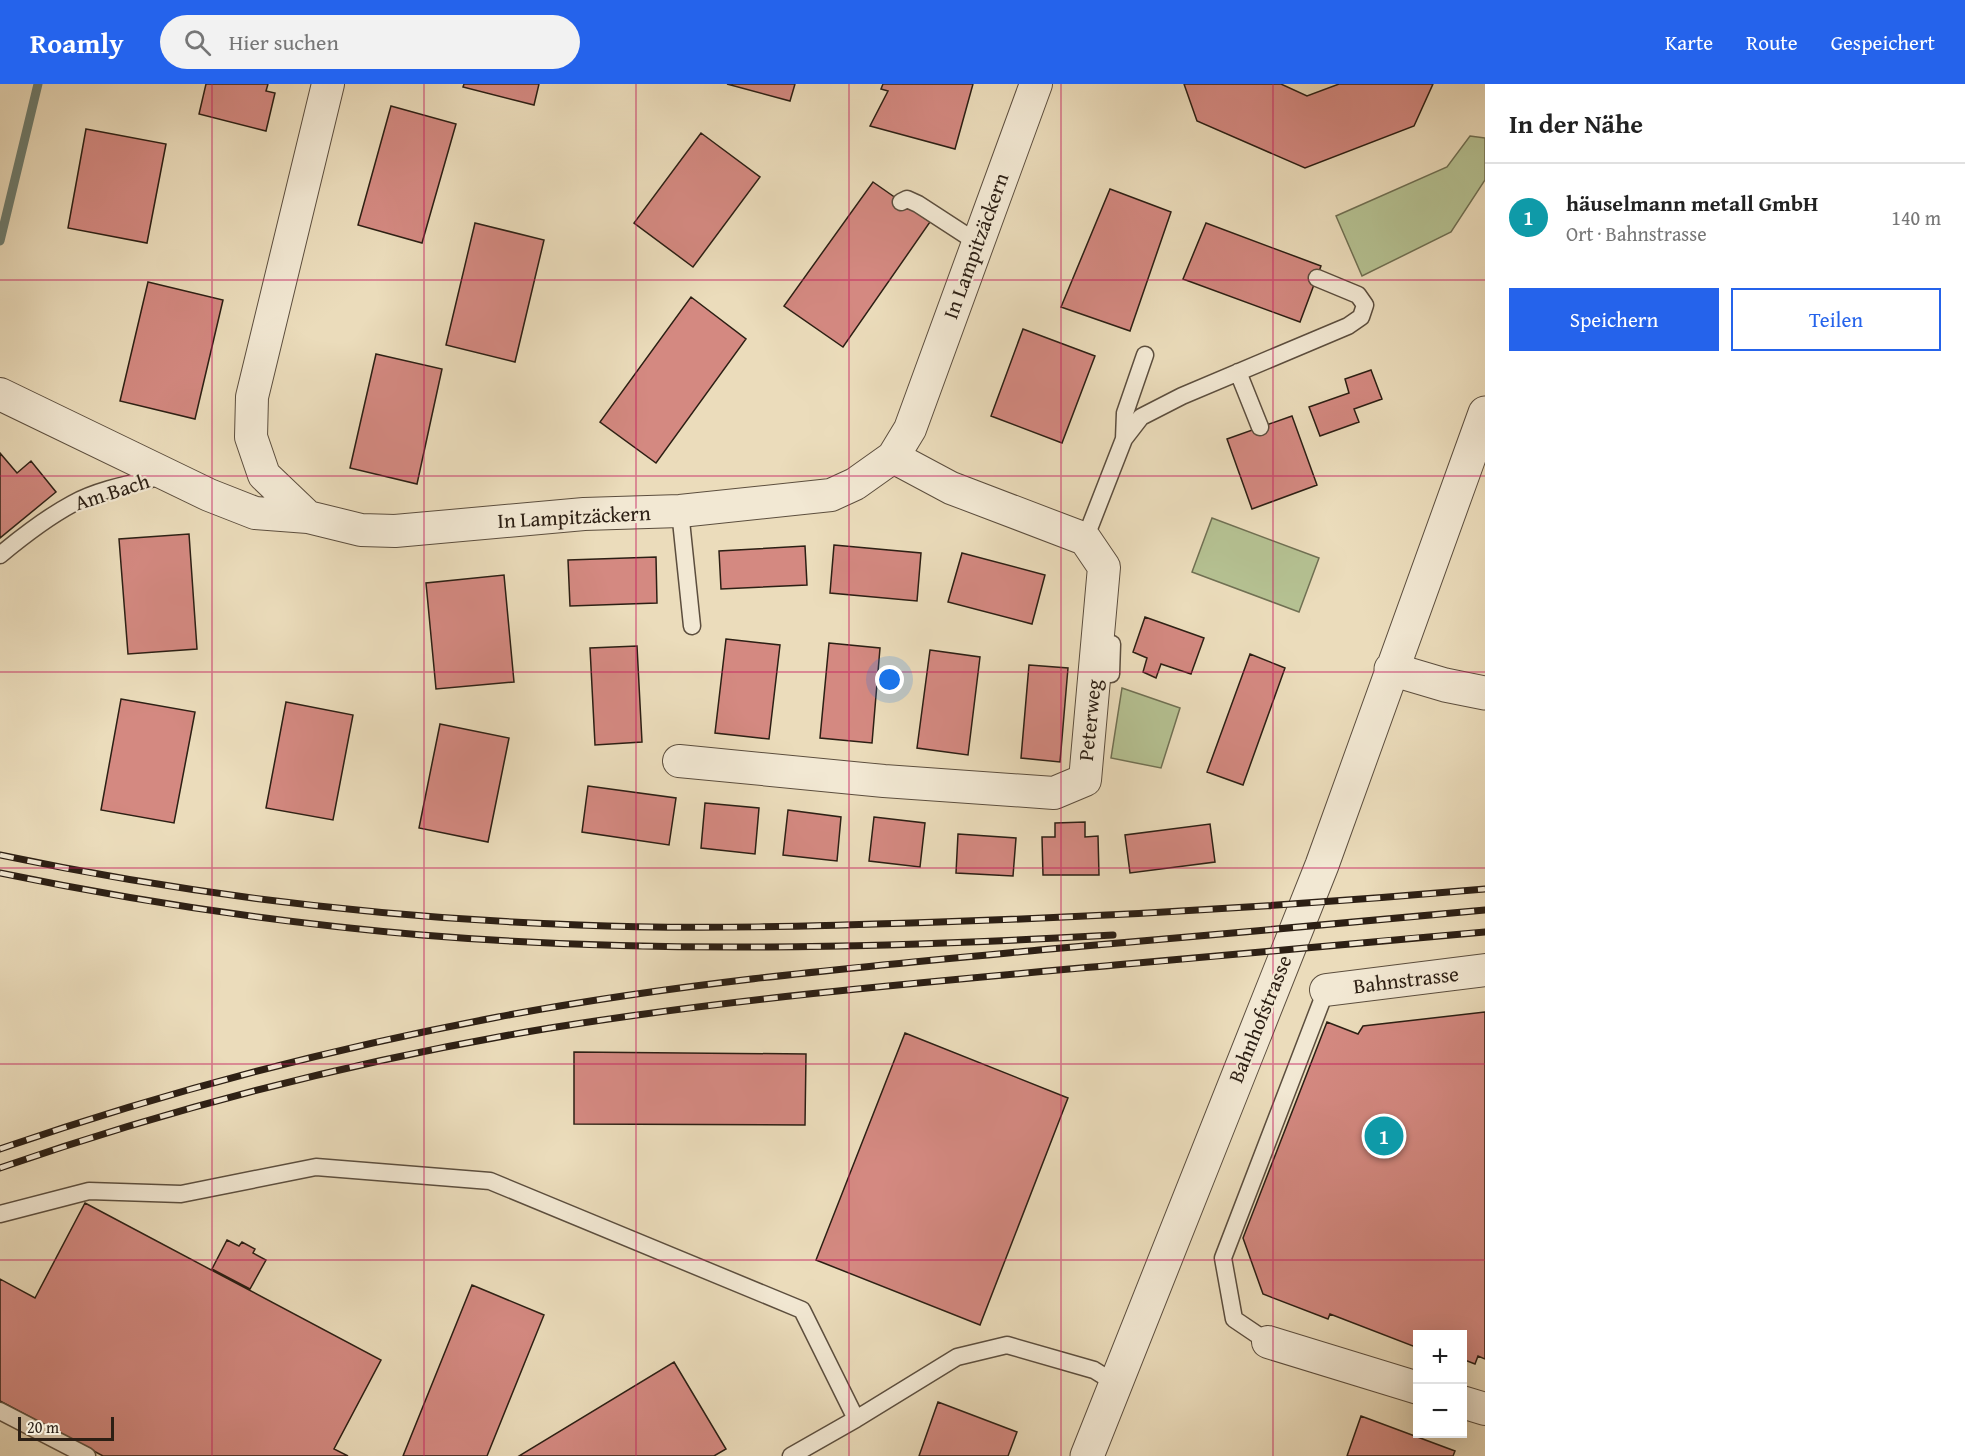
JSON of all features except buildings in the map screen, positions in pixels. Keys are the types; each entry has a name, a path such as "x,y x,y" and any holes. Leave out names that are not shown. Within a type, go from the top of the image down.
{"street":[{"name":"In Lampitzäckern","path":"328,84 252,397 251,437 264,475 308,517 361,530 395,531 584,514 680,512 831,495 855,484 893,457 910,429 1036,84"},
{"name":"Am Bach","path":"0,394 168,475 255,513 308,517"},
{"name":"Bahnhofstrasse","path":"1087,1456 1322,865 1485,413"},
{"path":"893,457 951,488 1009,502 1085,539 1104,567"},
{"name":"Peterweg","path":"679,761 873,780 1054,793 1084,780 1104,567"},
{"path":"1391,669 1445,685 1485,693"},
{"name":"Bahnstrasse","path":"1326,990 1485,970"},
{"path":"1268,1342 1413,1386"},
{"path":"1467,1404 1485,1409"}],"lane":[{"path":"901,202 907,199 918,204 978,243"},
{"path":"1085,539 1124,439 1141,417 1182,396 1348,326 1361,317 1365,305 1358,295 1317,278"},
{"path":"1124,439 1125,412 1145,355"},
{"path":"1238,372 1260,427"},
{"name":"Am Bach","path":"0,555 33,528 73,503 120,486 168,475"},
{"path":"680,512 692,626"},
{"path":"1104,567 1115,594 1111,674"},
{"path":"1268,1342 1234,1319 1223,1258 1326,990"},
{"path":"0,1214 89,1191 181,1194 316,1167 490,1181 802,1310 856,1419"},
{"path":"791,1456 957,1357 1008,1345 1094,1370 1115,1383"},
{"path":"0,1411 87,1456"}],"green space":[{"path":"1470,136 1485,138 1485,180 1451,232 1362,276 1336,216 1447,167"},
{"path":"1212,518 1319,558 1299,612 1192,572"},
{"path":"1122,688 1180,708 1161,768 1111,758"}],"waterway":[{"path":"0,241 38,84"}],"railway":[{"path":"0,855 143,882 288,902 433,917 624,926 804,926 1076,917 1280,905 1485,889"},
{"path":"0,873 105,893 263,918 422,935 508,941 681,947 768,947 941,943 1113,935"},
{"path":"0,1149 122,1109 246,1074 372,1043 565,1005 700,985 835,970 1485,910"},
{"path":"0,1168 135,1124 272,1086 410,1054 550,1028 620,1017 832,992 1485,932"}],"place":[{"name":"häuselmann metall GmbH","path":"1384,1136"}]}
